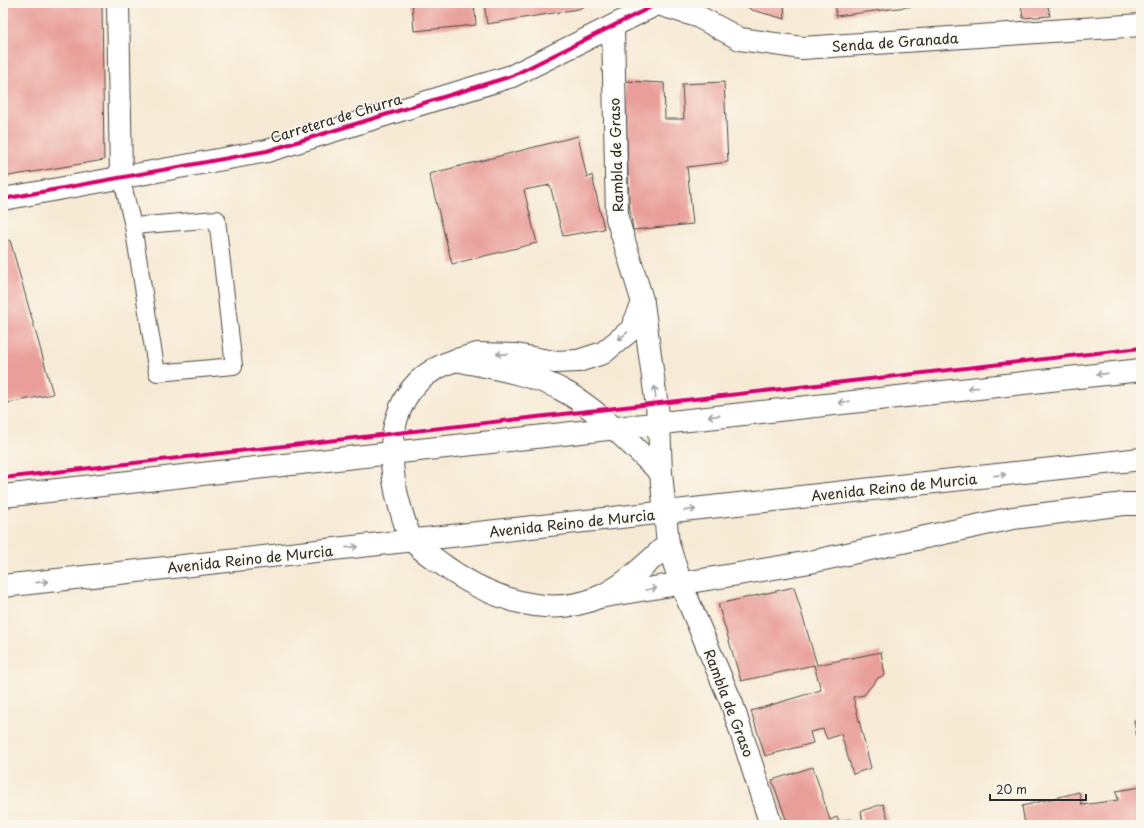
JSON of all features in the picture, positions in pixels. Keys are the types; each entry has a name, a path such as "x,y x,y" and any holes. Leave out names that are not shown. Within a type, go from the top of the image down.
{"main road":[{"path":"118,3 121,176"},
{"name":"Carretera de Churra","path":"3,200 121,176 267,151 512,76 658,4"},
{"name":"Senda de Granada","path":"658,4 697,16 740,40 802,48 1141,25"},
{"name":"Rambla de Graso","path":"612,27 617,218 643,303 659,422 661,472 668,544 681,584 732,704 771,825"},
{"path":"643,303 631,330 603,353 578,361 554,362 516,354 477,354 444,364 415,385 401,406 393,427 391,453 393,484 412,540 452,572 494,594 521,603 543,607 567,606 599,597 810,562 1012,518 1124,504 1141,504"},
{"path":"456,360 515,373 559,388 614,428 661,472"},
{"path":"3,496 659,422 1141,370"},
{"name":"Avenida Reino de Murcia","path":"3,586 1141,459"},
{"path":"599,597 623,583 668,544"}],"lane":[{"path":"121,176 133,226 157,373 234,366 217,218 133,226"}],"building":[{"path":"3,3 102,3 104,160 3,177"},
{"path":"412,3 474,3 476,25 414,31"},
{"path":"484,3 592,3 578,9 487,24"},
{"path":"741,3 784,3 785,19 752,10"},
{"path":"835,3 922,3 922,5 836,16"},
{"path":"1021,3 1063,4 1048,6 1050,16 1023,18"},
{"path":"625,81 664,83 665,119 684,119 682,84 724,82 728,162 687,167 693,224 633,230 629,203"},
{"path":"578,136 587,178 592,175 604,229 563,236 550,185 524,190 537,243 452,264 429,174"},
{"path":"10,240 53,394 3,404 3,242"},
{"path":"794,587 817,665 881,652 885,675 878,678 864,695 853,697 871,768 853,774 841,734 827,739 823,729 810,732 813,743 765,756 751,711 821,690 814,665 741,681 718,604"},
{"path":"1141,719 1141,758 1140,758 1134,720"},
{"path":"813,767 830,820 837,817 839,822 849,819 851,825 788,825 772,780"},
{"path":"1141,787 1141,825 1061,825 1060,821 1041,825 1025,825 1022,806 1079,792 1082,805 1118,800 1116,791"},
{"path":"883,804 890,825 860,825 863,824 861,811"}],"cycle path":[{"path":"3,199 267,151 512,76 659,3"},
{"path":"3,478 1141,348"}]}
